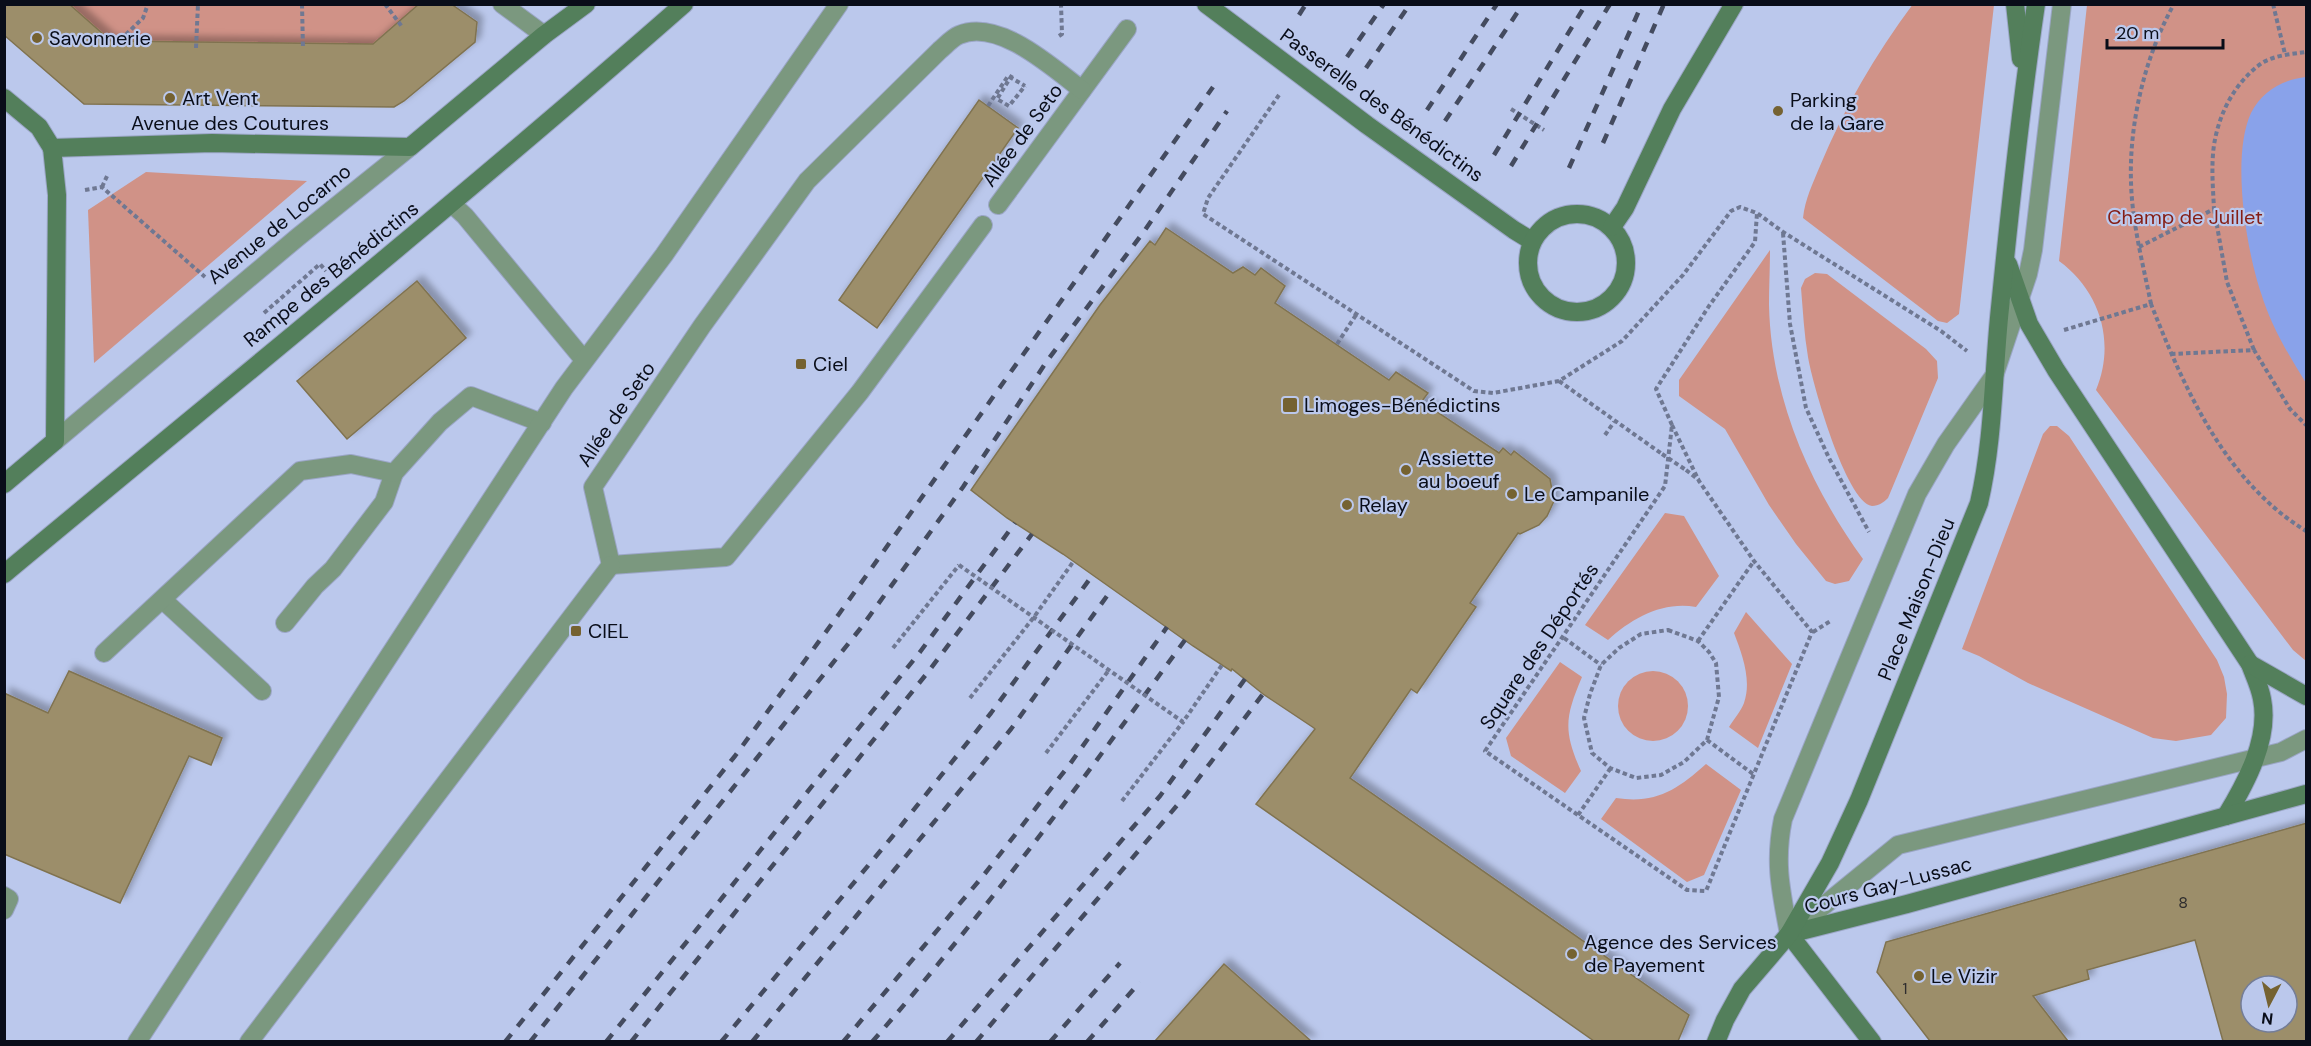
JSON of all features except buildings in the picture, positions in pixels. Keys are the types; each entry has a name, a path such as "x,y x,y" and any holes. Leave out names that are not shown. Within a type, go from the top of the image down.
{"street":[{"path":"502,4 544,35"},
{"name":"Avenue de Locarno","path":"4,484 298,237 544,35 586,4"},
{"name":"Rampe des Bénédictins","path":"4,574 452,204 684,4"},
{"path":"137,1041 584,360 664,255 839,4"},
{"name":"Passerelle des Bénédictins","path":"1206,4 1367,125 1532,241"},
{"path":"1612,227 1625,208 1672,109 1734,4"},
{"name":"Place Maison-Dieu","path":"2015,4 2024,83"},
{"name":"Place Maison-Dieu","path":"1716,1041 1742,989 1789,934 1830,863 1859,800 1979,503 1988,466 1993,420 1994,376 2024,83 2036,4"},
{"path":"1872,1041 1789,934 1778,875 1778,843 1783,819 1917,494 1946,444 1994,376 2033,250 2062,4"},
{"name":"Allée de Seto","path":"998,205 1127,29"},
{"name":"Allée de Seto","path":"611,565 593,488 702,326 807,180 957,36 972,32 990,33 1008,40 1033,53 1083,90"},
{"path":"4,98 39,127 51,148 57,195 55,441"},
{"name":"Avenue des Coutures","path":"51,148 212,143 410,147"},
{"path":"452,204 465,216 584,360"},
{"path":"1569,213 1584,213 1599,218 1612,227 1620,237 1627,261 1625,276 1619,290 1608,302 1595,309 1581,312 1565,311 1551,305 1539,295 1531,282 1528,254 1532,241 1542,228 1554,219 1569,213"},
{"path":"249,1041 611,565 726,557 860,392 983,225"},
{"name":"Place Maison-Dieu","path":"2006,258 2029,324 2056,370 2250,664"},
{"path":"285,623 315,586 333,569 384,502 394,473 440,422 471,396 542,423"},
{"path":"104,653 300,471 351,464 394,473"},
{"path":"163,600 262,691"},
{"path":"2250,664 2307,696"},
{"path":"2226,816 2242,790 2254,758 2263,722 2262,699 2250,664"},
{"name":"Cours Gay-Lussac","path":"2282,752 2307,739"},
{"name":"Cours Gay-Lussac","path":"1789,934 1898,844 2254,758 2282,752 2307,753"},
{"name":"Cours Gay-Lussac","path":"1789,934 2307,794"},
{"path":"4,896 9,899 4,910"}],"path":[{"path":"115,45 143,18 148,4"},
{"path":"196,48 198,4"},
{"path":"302,4 303,49"},
{"path":"320,4 348,4"},
{"path":"385,4 402,28"},
{"path":"2174,4 2165,21 2145,79 2133,138 2131,182 2139,247 2151,304 2188,393 2208,427 2237,468 2282,516 2307,531"},
{"path":"2273,4 2285,54"},
{"path":"2307,52 2285,54 2263,62 2244,80 2229,99 2220,121 2214,146 2214,209 2227,282 2254,350 2290,408 2307,425"},
{"path":"988,106 1008,76 1025,86 1009,106 997,99 1008,80"},
{"path":"1280,93 1208,198 1203,214 1474,391 1493,393 1559,381 1622,341 1683,274 1731,211 1740,207 1757,213 1783,232 1941,331 1994,376"},
{"path":"1511,109 1544,130"},
{"path":"102,187 109,172"},
{"path":"57,195 102,187"},
{"path":"102,187 210,282"},
{"path":"2139,247 2214,209"},
{"path":"1757,213 1755,242 1709,306 1656,389 1699,481 1754,561 1812,632 1841,615"},
{"path":"1783,232 1790,324 1806,408 1829,458 1874,539"},
{"path":"264,313 320,264 326,271"},
{"path":"2053,333 2151,304"},
{"path":"1337,344 1356,315"},
{"path":"2170,354 2254,350"},
{"path":"1559,381 1699,481"},
{"path":"1605,435 1616,423"},
{"name":"Square des Déportés","path":"1672,425 1665,486 1564,638 1485,751 1686,890 1706,891 1812,632"},
{"path":"1698,641 1754,561"},
{"path":"969,698 1034,617 1073,562"},
{"path":"893,648 959,565 1183,722"},
{"path":"1668,630 1698,641 1716,663 1719,697 1707,740 1684,762 1661,775 1636,778 1610,768 1592,753 1584,718 1601,665 1619,648 1641,634 1668,630"},
{"path":"1564,638 1601,665"},
{"path":"1122,801 1183,722 1222,665"},
{"path":"1046,753 1109,670"},
{"path":"1707,740 1753,774"},
{"path":"1578,815 1610,768"}],"green space":[{"path":"1913,4 1994,5 1959,314 1947,323 1938,321 1803,218 1810,191 1839,123 1873,62"},
{"path":"69,5 419,5 390,39 385,33 372,45 126,41 120,48"},
{"name":"Champ de Juillet","path":"2087,5 2306,5 2306,661 2293,650 2096,390 2102,372 2104,354 2104,336 2100,319 2085,287 2059,261"},
{"path":"146,172 307,181 94,363 88,210"},
{"path":"1770,250 1769,305 1771,340 1777,374 1797,440 1810,471 1826,502 1863,559 1849,581 1835,584 1826,581 1796,544 1769,505 1725,429 1679,396 1679,380"},
{"path":"1815,273 1827,274 1926,349 1937,361 1938,378 1888,498 1877,505 1872,506 1862,499 1852,485 1841,464 1816,390 1807,348 1801,288 1805,279"},
{"path":"2050,426 2057,426 2069,436 2217,660 2224,677 2227,694 2226,718 2211,735 2176,741 2153,738 2028,683 1962,649 2043,434"},
{"path":"1665,513 1684,516 1719,576 1696,607 1672,607 1649,613 1627,625 1608,640 1585,625"},
{"path":"1746,612 1792,664 1758,748 1729,727 1743,706 1746,694 1745,667 1734,633"},
{"path":"1560,662 1582,677 1572,703 1568,724 1571,745 1581,771 1565,793 1511,756 1506,738"},
{"path":"1653,671 1666,674 1678,681 1685,693 1688,706 1685,719 1678,731 1666,738 1653,741 1640,738 1628,731 1621,719 1618,706 1621,693 1628,681 1640,674"},
{"path":"1706,764 1741,790 1704,875 1687,882 1601,819 1616,798 1643,799 1665,793"}],"water":[{"path":"2306,77 2306,383 2275,328 2255,274 2246,228 2241,177 2245,131 2256,105 2267,92 2282,83"}],"railway":[{"path":"1299,15 1306,4"},
{"path":"1347,57 1384,4"},
{"path":"1366,68 1410,4"},
{"path":"1427,110 1497,4"},
{"path":"1445,121 1523,4"},
{"path":"1494,155 1586,4"},
{"path":"1511,166 1610,4"},
{"path":"1569,168 1642,4"},
{"path":"1603,143 1664,4"},
{"path":"505,1042 735,756 839,614 1213,87"},
{"path":"530,1042 860,629 963,487 1047,361 1145,230 1227,111"},
{"path":"606,1042 920,652 1015,523"},
{"path":"631,1042 928,672 1032,534"},
{"path":"721,1042 892,837 991,713 1092,576"},
{"path":"752,1042 1011,729 1112,589"},
{"path":"843,1042 983,876 1070,764 1167,627"},
{"path":"872,1042 994,895 1072,794 1185,640"},
{"path":"947,1042 1160,796 1245,679"},
{"path":"976,1042 1185,796 1263,694"},
{"path":"1050,1042 1120,963"},
{"path":"1087,1042 1140,982"}],"place":[{"name":"Savonnerie","path":"37,38"},
{"name":"Art Vent","path":"170,98"},
{"name":"Parking de la Gare","path":"1778,111"},
{"name":"Ciel","path":"801,364"},
{"name":"Limoges-Bénédictins","path":"1290,405"},
{"name":"Assiette au boeuf","path":"1406,470"},
{"name":"Le Campanile","path":"1512,494"},
{"name":"Relay","path":"1347,505"},
{"name":"CIEL","path":"576,631"},
{"name":"Agence des Services de Payement","path":"1572,954"},
{"name":"Le Vizir","path":"1919,976"}]}
